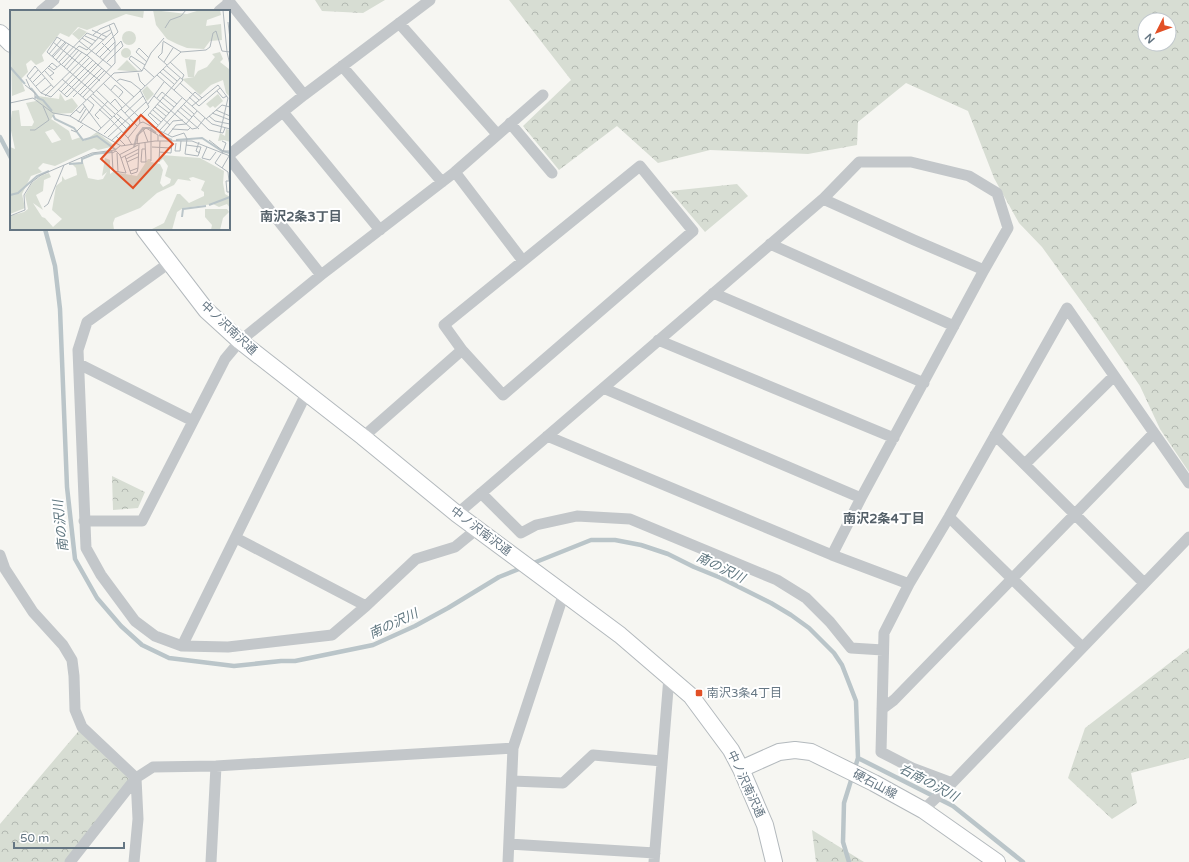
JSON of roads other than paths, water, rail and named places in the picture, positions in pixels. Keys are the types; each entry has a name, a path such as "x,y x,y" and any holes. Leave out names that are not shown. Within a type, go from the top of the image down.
{"street":[{"path":"42,10 54,0"},
{"path":"108,0 115,10"},
{"path":"230,154 304,95 430,0"},
{"path":"220,10 229,1 304,95"},
{"path":"399,23 497,134"},
{"path":"342,66 442,182"},
{"path":"84,521 142,521 225,359 240,341 321,275 455,172 543,95"},
{"path":"283,112 380,230"},
{"path":"510,123 552,173"},
{"path":"230,159 321,275"},
{"path":"457,514 823,199 859,162 911,162 969,176 997,194 1008,228 861,498 832,555"},
{"path":"640,166 693,231 503,395 462,350 444,325 640,166"},
{"path":"455,172 523,261"},
{"path":"823,199 984,270"},
{"name":"中ノ沢南沢通","path":"145,230 206,310 240,341 363,437 457,514 620,635 691,696 731,750 741,769 765,825 774,862"},
{"path":"770,244 954,326"},
{"path":"170,262 87,322 78,350 86,548 101,575 135,621 155,636 182,646 228,647 332,635 366,606 416,559 455,547 477,529"},
{"path":"713,293 924,383"},
{"path":"952,783 912,768 882,752 884,633 909,584 1067,308 1189,483"},
{"path":"658,340 894,438"},
{"path":"363,437 462,350"},
{"path":"79,364 193,420"},
{"path":"1025,464 1114,376"},
{"path":"603,388 861,498"},
{"path":"182,646 306,394"},
{"path":"882,709 894,700 1154,433"},
{"path":"995,435 1144,583"},
{"path":"547,436 832,555 909,584"},
{"path":"481,493 521,533 536,525 577,516 630,519 777,580 806,598 830,622 851,648 883,650"},
{"path":"949,516 1082,647"},
{"path":"923,810 952,783 1189,537"},
{"path":"236,538 366,606"},
{"path":"0,555 5,569 34,612 63,645 72,660 75,710 82,727 136,778 138,819 134,862"},
{"path":"508,862 513,748 564,593"},
{"path":"509,844 655,858 669,677"},
{"path":"70,862 136,778 153,767 216,766 513,748"},
{"name":"硬石山線","path":"741,769 779,752 794,750 811,752 874,783 923,810 997,862"},
{"path":"512,781 563,783 593,756 662,761"},
{"path":"211,862 216,766"}],"waterway":[{"name":"南の沢川","path":"0,137 10,156"},
{"name":"南の沢川","path":"45,230 55,266 60,309 67,487 75,559 97,598 121,626 142,645 169,658 234,666 295,661 373,645 415,626 499,577 524,567"},
{"name":"南の沢川","path":"531,564 591,540 615,540 641,545 668,554 721,578 771,603 809,628 834,653 842,665 856,701 858,758 844,803 843,842 849,862"},
{"name":"右南の沢川","path":"858,758 953,806 1023,862"}],"place":[{"name":"南沢3条4丁目","path":"699,693"}],"district":[{"name":"南沢2条3丁目","path":"301,216"},
{"name":"南沢2条4丁目","path":"884,518"}]}
